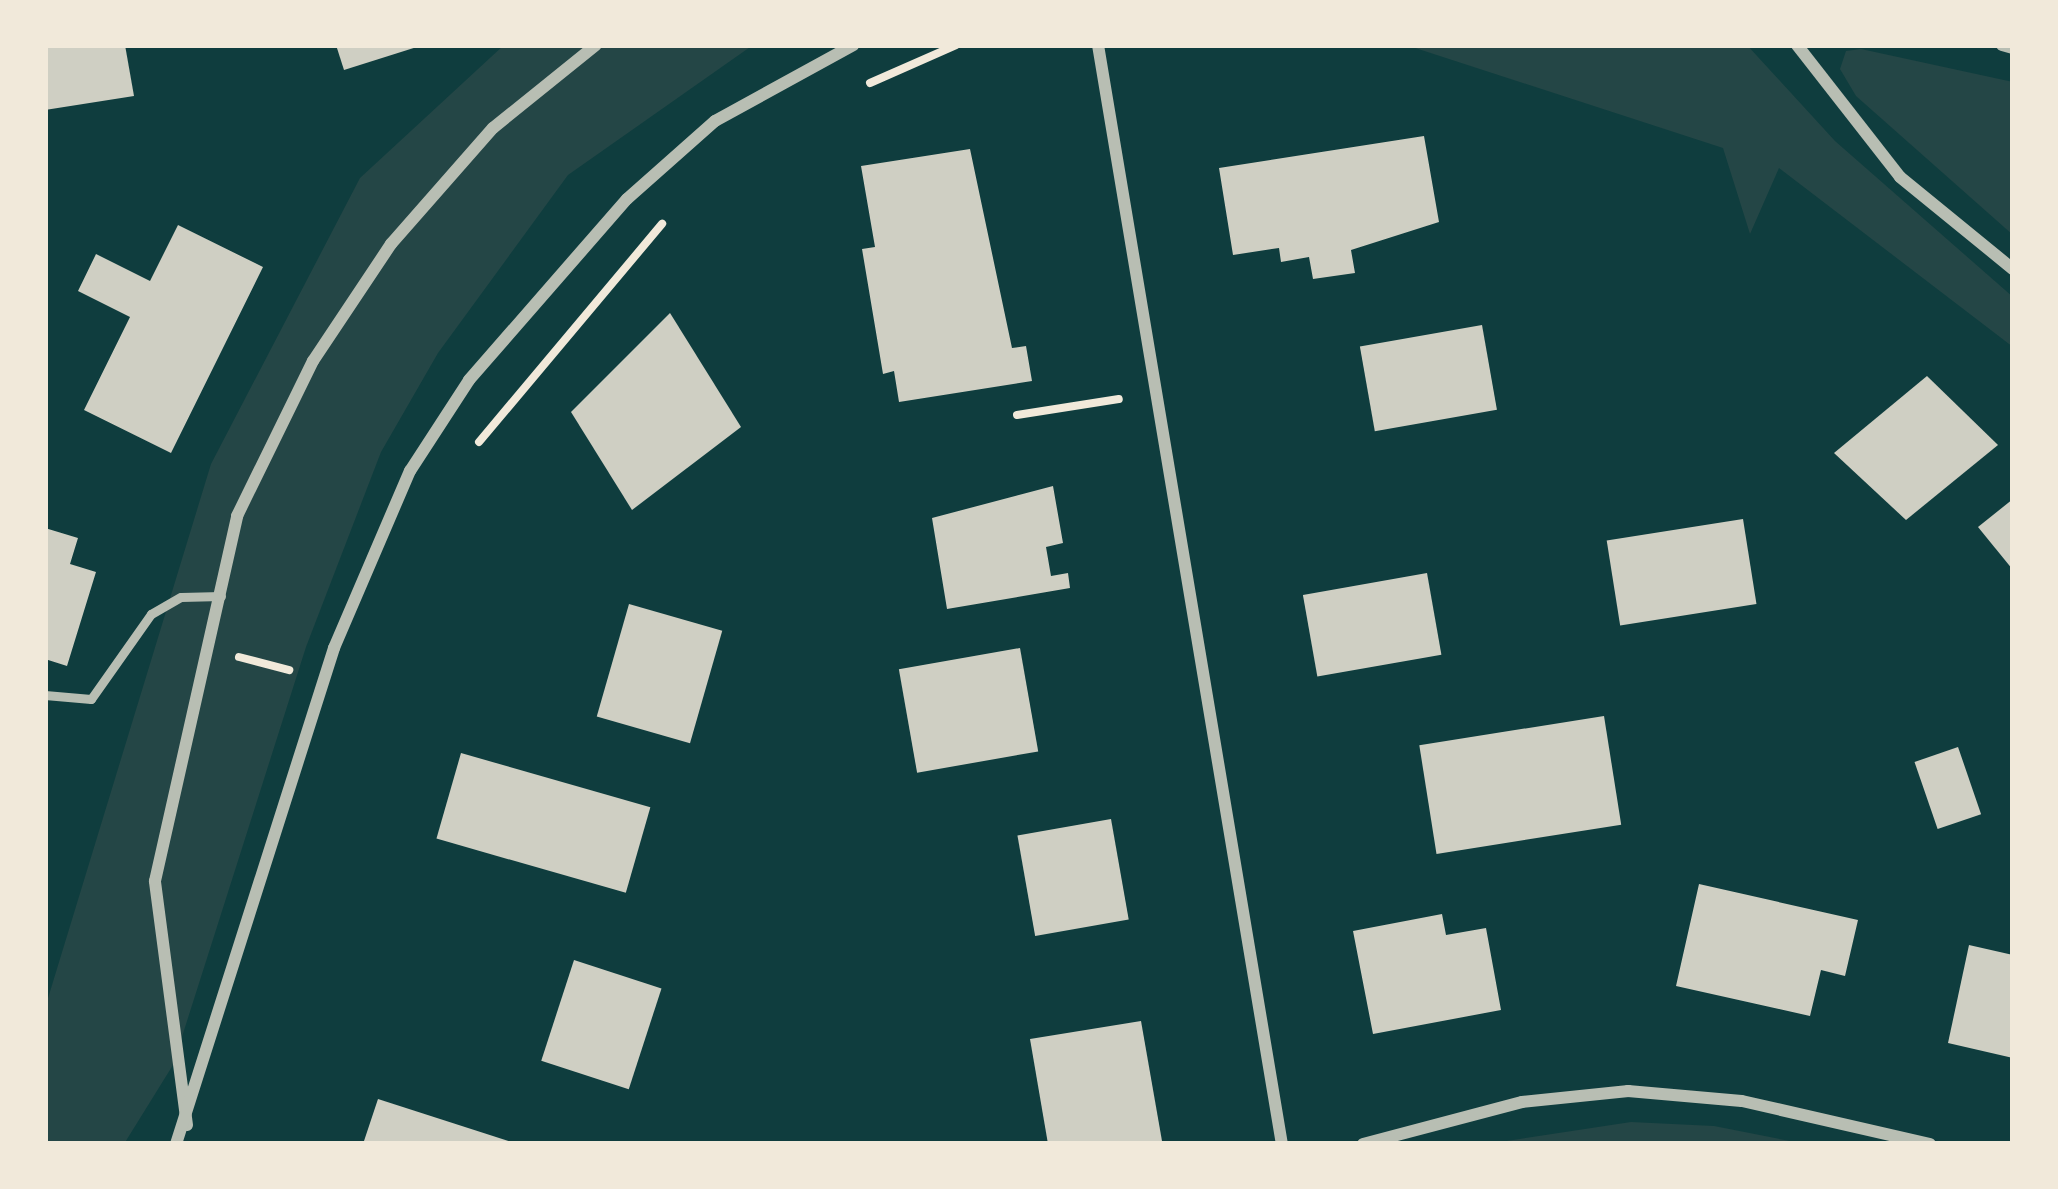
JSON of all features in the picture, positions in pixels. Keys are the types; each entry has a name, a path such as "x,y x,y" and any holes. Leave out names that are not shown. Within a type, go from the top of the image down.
{"street":[{"path":"188,1128 155,881 237,516 313,361 391,244 493,128 596,45"},
{"path":"180,1144 334,648 410,471 469,380 627,199 715,121 853,45"},
{"path":"1098,45 1282,1144"},
{"path":"1797,45 1900,177 2013,269"},
{"path":"2002,45 2013,48"},
{"path":"1364,1144 1522,1102 1628,1091 1874,1138 1930,1144"}],"lane":[{"path":"45,695 92,699 151,614 181,597 220,596"}],"path":[{"path":"857,89 956,45"},
{"path":"410,471 462,463 671,214"},
{"path":"1017,415 1156,393"}],"shaded area":[{"path":"504,45 753,45 568,175 438,353 381,452 306,647 173,1065 124,1144 45,1144 45,1008 211,464 360,178"},
{"path":"1406,45 1747,45 1835,141 2013,297 2013,347 1779,168 1750,234 1723,148"},
{"path":"1861,49 2013,82 2013,235 1856,96 1840,69 1846,51"},
{"path":"1631,1122 1714,1126 1805,1144 1487,1144"}],"building":[{"path":"45,45 125,45 134,96 45,110"},
{"path":"336,45 419,45 420,46 344,70"},
{"path":"1424,136 1439,222 1351,250 1355,273 1313,279 1309,257 1281,262 1279,248 1233,255 1219,168"},
{"path":"970,149 1012,348 1026,346 1032,381 899,402 894,371 883,374 862,249 875,247 861,166"},
{"path":"178,225 263,267 171,453 84,410 130,317 78,291 96,254 150,281"},
{"path":"670,313 741,427 632,510 571,412"},
{"path":"1482,325 1497,410 1375,431 1360,347"},
{"path":"1927,376 1998,445 1906,520 1834,453"},
{"path":"1053,486 1063,543 1046,547 1051,576 1068,573 1070,588 947,609 932,518"},
{"path":"2013,499 2013,570 1978,527"},
{"path":"1743,519 1756,604 1620,626 1607,541"},
{"path":"45,528 78,538 70,564 96,572 67,666 45,659"},
{"path":"1427,573 1441,655 1317,677 1303,595"},
{"path":"629,604 722,631 690,743 597,716"},
{"path":"1020,648 1038,751 917,773 899,669"},
{"path":"1604,716 1621,825 1437,854 1419,745"},
{"path":"1958,747 1981,814 1938,829 1915,762"},
{"path":"461,753 650,807 626,893 436,839"},
{"path":"1111,819 1129,919 1035,936 1017,835"},
{"path":"1699,884 1858,920 1845,976 1821,970 1810,1016 1676,986"},
{"path":"1442,914 1446,935 1486,928 1501,1010 1373,1034 1353,931"},
{"path":"1969,945 2013,955 2013,1058 1948,1043"},
{"path":"574,960 661,988 629,1089 541,1061"},
{"path":"1141,1021 1162,1141 1048,1144 1030,1039"},
{"path":"378,1099 515,1143 515,1144 363,1144"}]}
